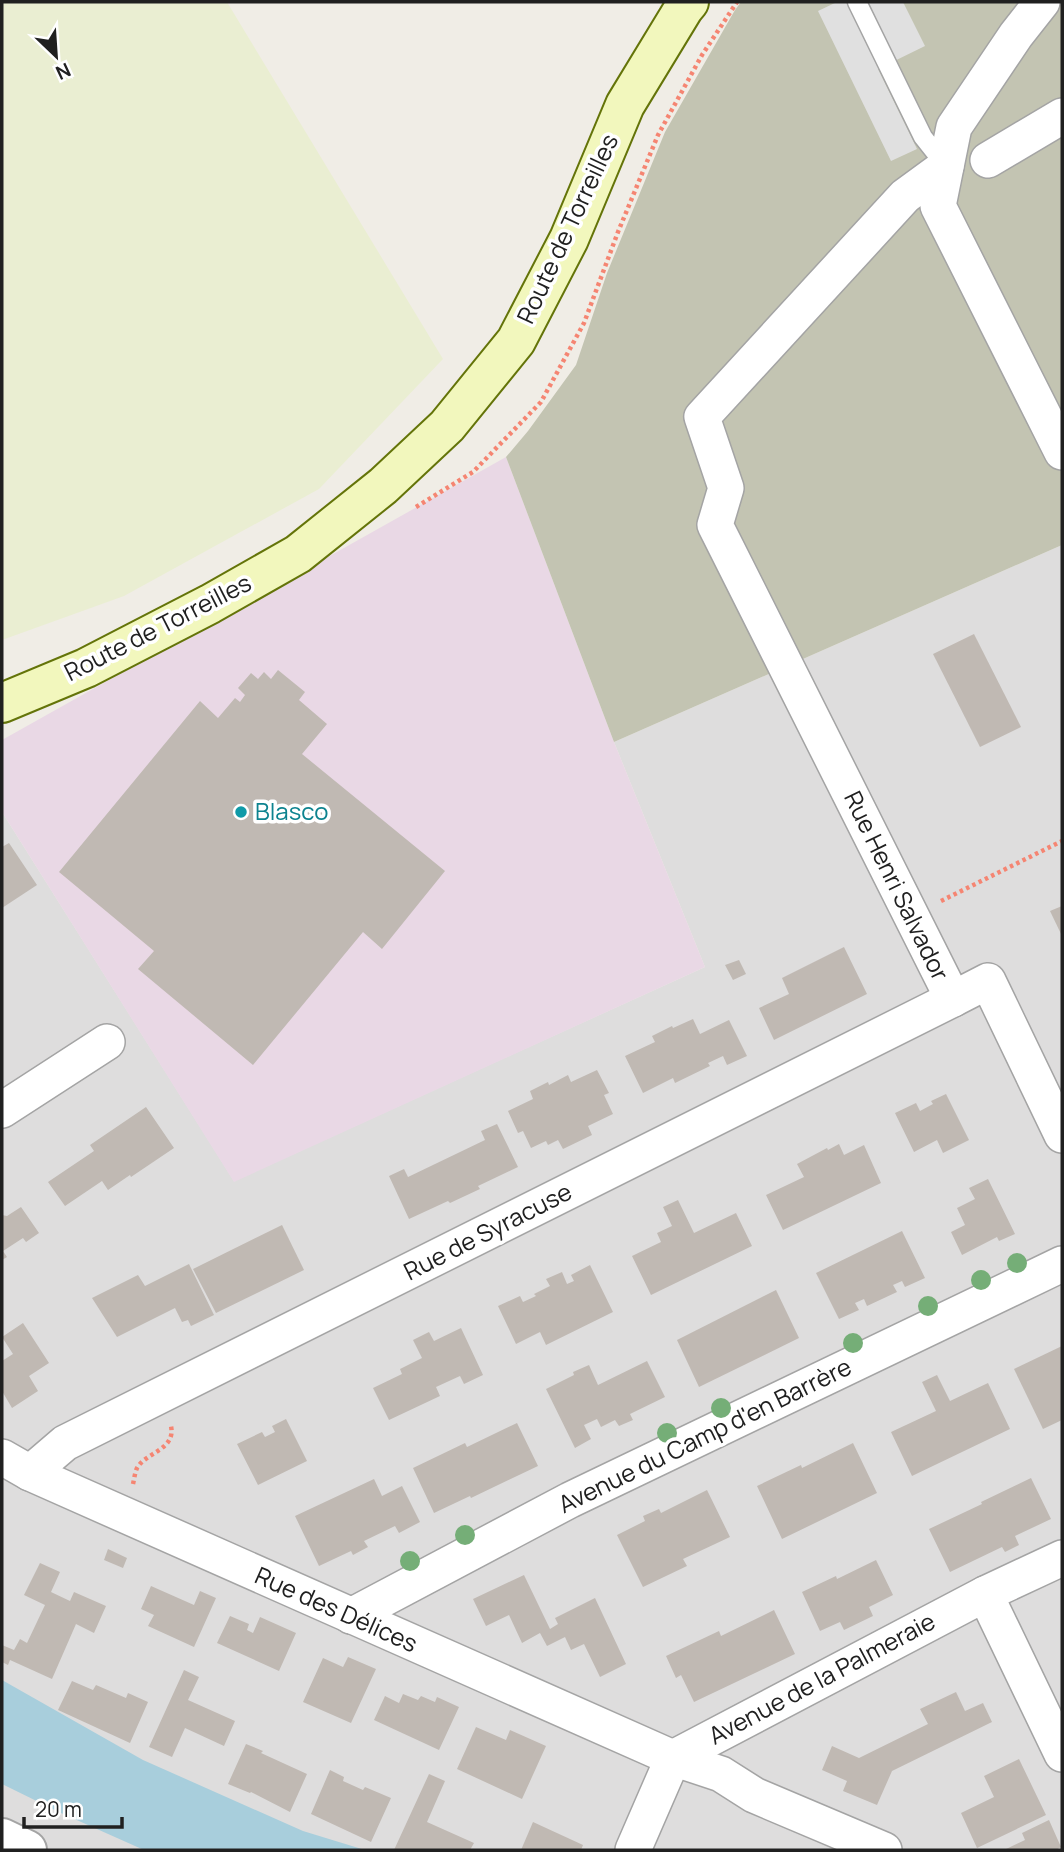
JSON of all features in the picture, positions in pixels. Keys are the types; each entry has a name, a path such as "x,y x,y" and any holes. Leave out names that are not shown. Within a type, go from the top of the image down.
{"main road":[{"name":"Route de Torreilles","path":"2,703 86,668 210,604 298,554 383,486 447,426 516,341 569,239 625,105 689,2"}],"street":[{"path":"1042,7 1016,35 954,127 938,206 1060,443"},
{"path":"988,160 1062,116"},
{"name":"Rue Henri Salvador","path":"946,166 905,196 702,417 726,488 715,525 953,999 988,981 1062,1135"},
{"name":"Rue de Syracuse","path":"16,1465 65,1443 953,999"},
{"path":"2,1110 107,1042"},
{"name":"Avenue du Camp d'en Barrère","path":"351,1616 570,1500 1062,1264"},
{"name":"Rue des Délices","path":"16,1465 673,1758 721,1774 754,1795 884,1850"},
{"name":"Avenue de la Palmeraie","path":"673,1758 985,1594 1062,1558"},
{"path":"985,1594 1062,1755"},
{"path":"633,1850 673,1758"},
{"path":"2,1839 27,1850"}],"lane":[{"path":"857,2 923,137 946,166"}],"path":[{"path":"911,915 1062,841"},
{"path":"124,1515 138,1466 166,1445 173,1433 161,1395"}],"shaded area":[{"path":"2,2 227,2 443,359 319,489 124,596 2,640"},
{"path":"741,2 1062,2 1062,545 614,742 506,457 576,365 607,273 665,132"},
{"path":"837,2 903,2 925,46 878,69 917,149 891,161 818,11"},
{"path":"506,457 614,742 705,967 234,1182 2,812 2,740"},
{"path":"1062,545 1062,1850 2,1850 2,812 234,1181 705,967 614,742"}],"water":[{"path":"2,1680 143,1760 303,1831 365,1850 144,1850 61,1813 2,1784"}],"building":[{"path":"974,634 1021,727 980,747 933,654"},
{"name":"Blasco","path":"278,670 305,692 299,700 327,724 302,754 445,871 382,949 363,932 253,1065 138,969 154,951 59,872 200,701 218,718 235,698 240,702 245,695 238,688 251,673 258,679 264,672 271,679"},
{"path":"9,843 37,885 2,908 2,847"},
{"path":"1062,906 1062,936 1050,911"},
{"path":"844,947 867,994 774,1040 759,1008 789,994 782,978"},
{"path":"739,960 746,974 733,980 725,965"},
{"path":"693,1019 700,1034 729,1020 747,1056 727,1065 723,1056 708,1063 710,1066 675,1083 673,1078 643,1093 625,1056 655,1042 652,1036"},
{"path":"597,1070 609,1093 604,1095 613,1114 588,1126 592,1135 563,1149 558,1140 548,1145 546,1141 531,1148 523,1131 518,1133 508,1111 533,1099 530,1091 548,1082 549,1085 568,1075 571,1082"},
{"path":"946,1094 969,1140 943,1153 937,1140 914,1152 895,1113 916,1103 920,1111 933,1104 931,1101"},
{"path":"146,1107 174,1148 108,1190 102,1181 65,1206 48,1182 94,1151 90,1145"},
{"path":"497,1124 518,1167 478,1186 480,1189 409,1219 389,1176 404,1169 408,1177 485,1140 481,1131"},
{"path":"839,1144 844,1155 864,1145 881,1183 783,1230 766,1195 804,1177 797,1164"},
{"path":"988,1179 1015,1234 999,1241 997,1237 962,1255 951,1232 965,1225 957,1208 975,1199 969,1188"},
{"path":"678,1200 694,1233 736,1213 752,1246 651,1295 632,1256 661,1242 657,1233 672,1226 663,1207"},
{"path":"21,1207 39,1233 26,1242 23,1238 3,1251 7,1257 2,1260 2,1215 7,1216"},
{"path":"282,1225 304,1270 216,1313 193,1269"},
{"path":"902,1231 925,1278 905,1287 902,1281 893,1285 897,1292 867,1306 864,1299 855,1303 859,1310 839,1319 816,1273"},
{"path":"189,1264 214,1315 191,1326 188,1320 182,1322 175,1308 117,1337 92,1298 138,1275 145,1286"},
{"path":"590,1265 613,1312 546,1345 540,1332 516,1344 498,1306 520,1296 523,1302 536,1296 534,1294 550,1286 546,1279 562,1272 567,1284 574,1281 571,1275"},
{"path":"776,1290 799,1338 699,1387 677,1340"},
{"path":"23,1323 49,1363 29,1376 38,1391 12,1408 2,1391 2,1361 13,1354 2,1337"},
{"path":"461,1328 483,1375 464,1384 460,1376 436,1387 440,1396 389,1420 373,1388 402,1374 400,1369 422,1358 413,1340 429,1332 434,1341"},
{"path":"1062,1346 1062,1420 1043,1429 1014,1369"},
{"path":"647,1361 665,1397 630,1414 633,1420 619,1426 615,1420 601,1427 597,1419 584,1425 591,1439 575,1448 546,1389 589,1365 598,1385"},
{"path":"937,1375 950,1401 988,1383 1010,1429 912,1476 891,1432 936,1411 922,1382"},
{"path":"286,1419 307,1461 258,1485 237,1444 262,1432 265,1437 275,1432 272,1426"},
{"path":"517,1423 538,1466 434,1513 413,1468 465,1443 467,1447"},
{"path":"853,1443 877,1493 782,1539 757,1486"},
{"path":"1031,1478 1051,1519 1015,1536 1019,1545 1005,1552 1002,1547 950,1572 929,1529"},
{"path":"374,1479 382,1496 402,1486 420,1522 399,1533 395,1526 364,1541 368,1547 353,1555 351,1551 319,1566 295,1516"},
{"path":"707,1490 730,1537 683,1559 687,1566 643,1587 617,1535 645,1521 643,1516 659,1509 661,1513"},
{"path":"108,1549 127,1558 123,1568 104,1560"},
{"path":"876,1560 893,1595 869,1607 873,1616 844,1630 840,1622 820,1631 802,1592"},
{"path":"40,1563 60,1572 51,1592 70,1601 74,1592 106,1606 94,1633 76,1624 52,1679 10,1660 8,1665 2,1662 2,1645 14,1650 20,1639 27,1643 45,1605 24,1595"},
{"path":"524,1575 550,1629 558,1624 555,1618 595,1598 626,1664 600,1677 584,1644 571,1650 565,1637 547,1646 540,1633 522,1643 509,1615 486,1626 473,1599"},
{"path":"151,1586 194,1605 200,1591 216,1598 194,1647 148,1626 154,1615 141,1609"},
{"path":"774,1610 795,1654 694,1702 681,1675 676,1678 666,1656 719,1631 721,1636"},
{"path":"230,1616 249,1624 247,1630 253,1633 260,1617 296,1633 279,1671 217,1643"},
{"path":"348,1657 376,1669 351,1723 303,1702 323,1658 343,1667"},
{"path":"184,1670 199,1677 188,1700 235,1721 224,1746 185,1728 172,1757 149,1747"},
{"path":"72,1681 93,1690 96,1685 126,1698 128,1693 148,1702 130,1743 58,1710"},
{"path":"956,1692 965,1711 983,1703 992,1722 892,1771 877,1805 843,1791 847,1781 822,1770 832,1746 859,1758 928,1724 920,1709"},
{"path":"403,1694 418,1700 421,1696 435,1702 437,1697 459,1707 439,1750 374,1720 385,1696 399,1703"},
{"path":"476,1727 506,1740 510,1730 546,1746 522,1799 457,1769"},
{"path":"246,1744 307,1774 290,1812 251,1792 228,1784"},
{"path":"1019,1759 1046,1815 977,1848 961,1813 994,1797 984,1776"},
{"path":"330,1770 344,1777 343,1781 391,1798 371,1842 311,1814"},
{"path":"429,1774 445,1781 427,1822 474,1843 470,1850 394,1850"},
{"path":"1049,1820 1061,1847 1056,1850 1004,1850 1025,1840 1022,1833"},
{"path":"533,1822 583,1845 581,1850 521,1850"}],"place":[{"name":"Blasco","path":"241,812"}]}
